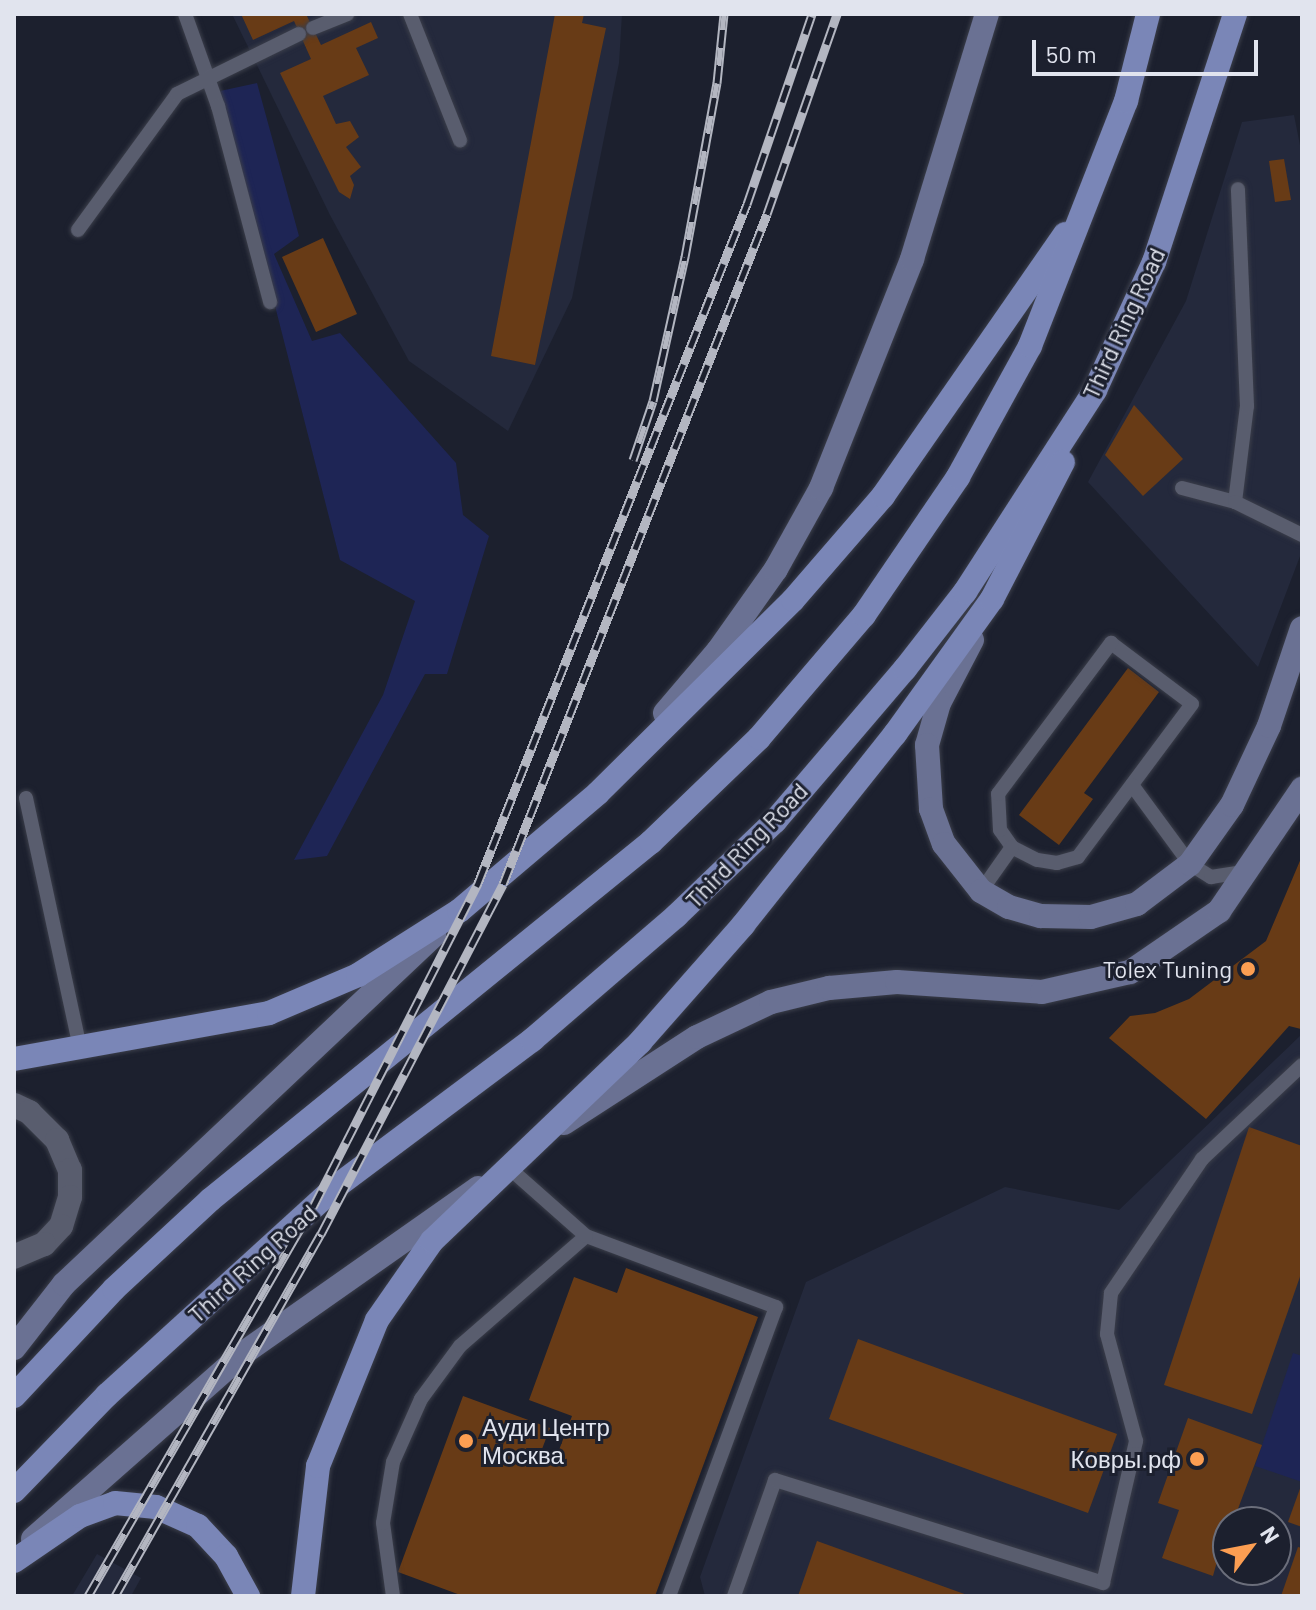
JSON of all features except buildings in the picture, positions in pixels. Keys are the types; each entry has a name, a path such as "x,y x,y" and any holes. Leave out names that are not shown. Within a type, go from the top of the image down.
{"main road":[{"path":"598,793 718,651 776,569 821,488 912,259 987,14"},
{"path":"14,1396 114,1289 210,1200 651,842 759,738 864,615 958,477 1030,346 1093,193 1126,101 1148,14"},
{"name":"Third Ring Road","path":"14,1491 107,1395 333,1189 548,1027 676,916 775,821 965,592 1095,390 1154,262 1235,14"},
{"path":"14,1348 64,1284 459,911 598,793 724,672 883,496 1093,193"},
{"path":"1095,390 1049,493 939,703 927,745 936,821 961,872 981,891 1041,916 1091,917 1137,904 1190,864 1232,805 1269,726 1302,628"},
{"path":"546,1136 640,1042 743,925 895,734 992,599"},
{"path":"14,1559 245,1352 499,1173 546,1136 697,1037 771,1002 829,988 897,982 1042,992 1130,972 1219,911 1250,871 1302,789"},
{"path":"14,1059 269,1013 358,975 459,911"},
{"path":"303,1596 318,1466 346,1385 377,1320 432,1241 499,1173"},
{"path":"14,1559 80,1516 115,1503 156,1507 198,1526 226,1556 248,1596"}],"street":[{"path":"14,1105 57,1140 70,1170 70,1197 61,1226 44,1244 14,1257"}],"lane":[{"path":"185,14 208,75 270,302"},
{"path":"78,230 177,94 208,75 347,14"},
{"path":"410,14 460,140"},
{"path":"1235,502 1247,406 1238,189"},
{"path":"1182,488 1235,502 1302,535"},
{"path":"1111,643 1192,704 1132,785 1078,857 1057,863 1012,847 1000,830 998,794 1111,643"},
{"path":"1132,785 1190,864 1211,877 1250,871"},
{"path":"26,798 80,1047"},
{"path":"981,891 1012,847"},
{"path":"734,1596 775,1480 1103,1583 1136,1441 1107,1334 1111,1293 1202,1159 1302,1065"},
{"path":"499,1173 586,1236 776,1307 669,1596"},
{"path":"393,1596 383,1523 393,1462 421,1399 460,1346 586,1236"}],"shaded area":[{"path":"232,14 622,14 619,63 572,298 508,431 409,361 330,215"},
{"path":"257,83 299,236 274,254 312,341 340,333 456,463 463,515 489,536 447,674 425,674 327,856 294,860 383,695 415,601 340,560 220,91"},
{"path":"1294,115 1302,155 1302,551 1258,667 1088,482 1186,301 1242,122"},
{"path":"1302,1034 1302,1596 705,1596 700,1577 806,1282 1005,1187 1119,1210"},
{"path":"1293,1353 1302,1356 1302,1482 1255,1466"},
{"path":"97,1554 141,1578 131,1596 72,1596"}],"railway":[{"path":"633,460 653,401 685,257 717,83 724,14"},
{"path":"88,1596 313,1207 478,883 747,204 812,14"},
{"path":"115,1596 321,1234 503,884 767,214 837,14"}],"place":[{"name":"Tolex Tuning","path":"1248,969"},
{"name":"Ауди Центр Москва","path":"466,1441"},
{"name":"Ковры.рф","path":"1197,1459"}]}
